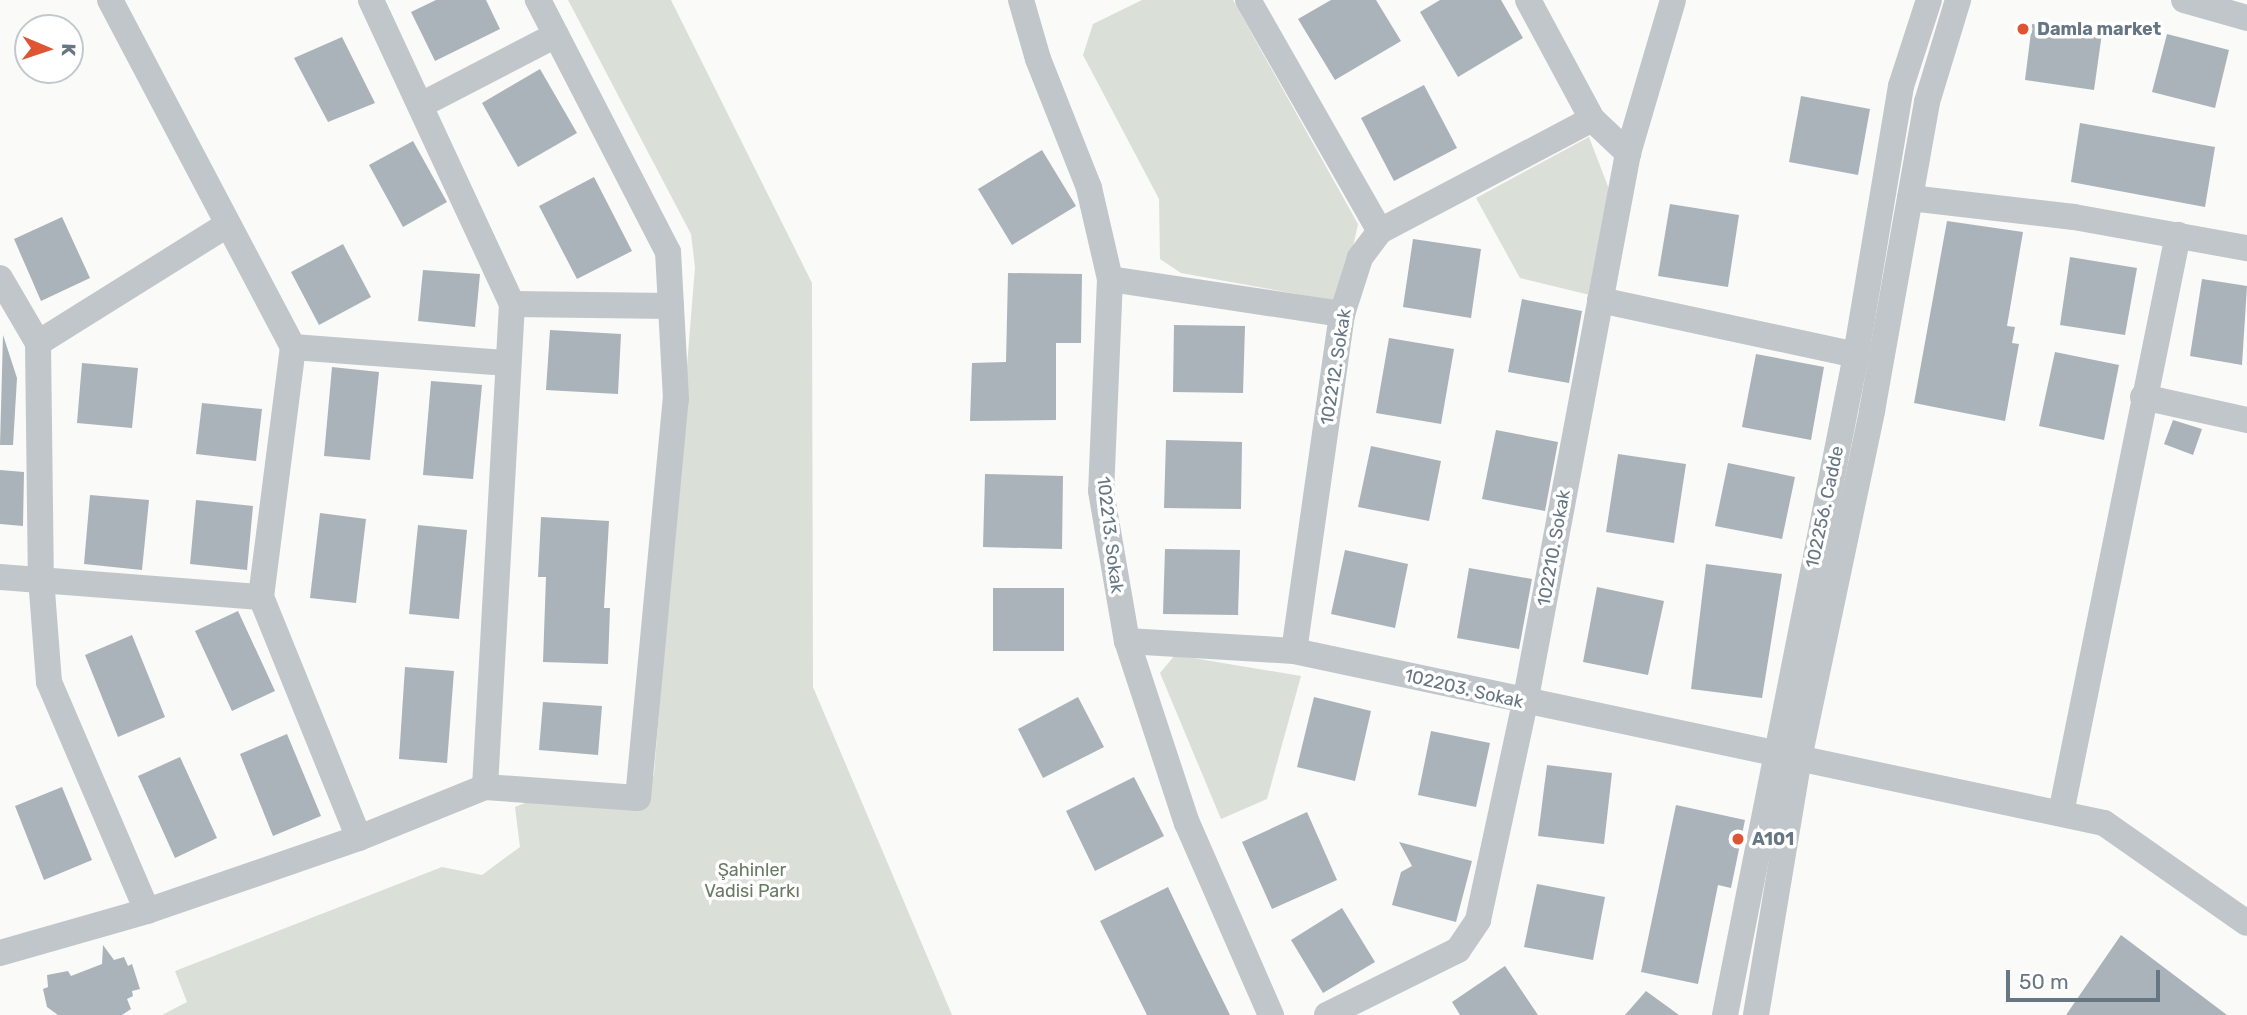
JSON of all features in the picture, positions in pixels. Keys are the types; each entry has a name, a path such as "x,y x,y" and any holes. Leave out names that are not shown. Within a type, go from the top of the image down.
{"street":[{"path":"110,0 225,226 293,347 261,597 359,838"},
{"path":"371,0 512,304 485,787"},
{"path":"0,953 147,911 359,838 485,787 638,798 676,399 668,252 538,0"},
{"name":"102213. Sokak","path":"1021,0 1038,59 1089,188 1110,279 1101,491 1127,641 1187,823 1271,1015"},
{"path":"1248,0 1380,231 1592,119"},
{"path":"1528,0 1592,119 1628,153"},
{"name":"102210. Sokak","path":"1327,1015 1458,950 1478,920 1525,703 1628,153 1674,0"},
{"name":"102256. Cadde","path":"1756,1015 1787,756 1901,86 1929,0"},
{"name":"102256. Cadde","path":"1726,1015 1872,411 1927,102 1958,0"},
{"path":"2184,0 2247,18"},
{"path":"421,105 556,35"},
{"path":"1910,198 2074,217 2247,248"},
{"path":"38,343 225,226"},
{"name":"102212. Sokak","path":"1294,650 1342,314 1360,258 1380,231"},
{"path":"2061,813 2143,397 2178,235"},
{"path":"0,278 38,343 41,578 49,682 147,911"},
{"path":"1110,279 1342,314"},
{"path":"1600,300 1856,355"},
{"path":"512,304 671,306"},
{"path":"293,347 507,363"},
{"path":"2143,397 2247,420"},
{"path":"0,577 41,578 261,597"},
{"name":"102203. Sokak","path":"1127,641 1294,650 1525,703 2105,823 2247,923"}],"green space":[{"name":"Şahinler Vadisi Parkı","path":"568,0 671,0 812,283 813,687 952,1015 162,1015 187,1002 175,971 442,867 482,875 520,847 515,807 540,797 644,803 654,774 695,267 691,234"},
{"path":"1142,0 1233,0 1358,224 1341,302 1181,273 1160,259 1159,199 1083,55 1093,24"},
{"path":"1589,137 1612,197 1594,296 1520,278 1476,198"},
{"path":"1175,655 1301,676 1267,799 1221,819 1160,673"}],"building":[{"path":"436,0 486,0 500,29 435,61 411,12"},
{"path":"1331,0 1376,0 1401,41 1335,80 1298,19"},
{"path":"1440,0 1501,0 1523,38 1458,77 1420,12"},
{"path":"2032,24 2102,33 2094,90 2025,80"},
{"path":"2167,34 2229,50 2215,108 2152,92"},
{"path":"342,37 375,103 328,122 294,58"},
{"path":"540,69 577,133 518,167 482,103"},
{"path":"1424,85 1457,148 1394,181 1361,118"},
{"path":"1801,96 1870,109 1858,175 1789,162"},
{"path":"2080,123 2215,147 2205,207 2071,182"},
{"path":"413,141 447,202 403,227 369,165"},
{"path":"1042,150 1076,206 1012,245 978,189"},
{"path":"594,177 632,251 577,279 539,206"},
{"path":"1670,204 1739,215 1728,287 1658,276"},
{"path":"62,217 90,278 41,301 14,239"},
{"path":"1947,221 2023,232 2007,326 2015,327 2012,343 2019,344 2005,421 1914,403"},
{"path":"1413,239 1481,249 1471,318 1403,307"},
{"path":"343,244 371,297 319,325 291,272"},
{"path":"2070,257 2137,268 2125,335 2060,325"},
{"path":"423,270 480,274 475,327 418,321"},
{"path":"1008,273 1082,274 1081,343 1056,343 1056,420 970,421 972,363 1006,362"},
{"path":"2202,279 2247,286 2242,365 2190,356"},
{"path":"1522,299 1582,311 1569,383 1508,372"},
{"path":"1174,325 1245,326 1243,393 1173,392"},
{"path":"550,330 621,334 618,394 546,390"},
{"path":"3,335 17,378 13,445 0,445"},
{"path":"1389,338 1454,349 1441,424 1376,413"},
{"path":"2055,352 2119,365 2104,440 2039,426"},
{"path":"1756,354 1824,367 1811,440 1742,427"},
{"path":"82,363 138,368 132,428 77,423"},
{"path":"332,367 379,372 370,460 324,456"},
{"path":"431,381 482,385 473,479 423,475"},
{"path":"202,403 262,409 256,461 196,454"},
{"path":"2173,420 2202,429 2193,455 2164,444"},
{"path":"1496,430 1558,442 1545,511 1482,499"},
{"path":"1166,440 1242,442 1241,509 1164,508"},
{"path":"1371,446 1441,461 1429,521 1358,507"},
{"path":"1618,454 1686,464 1674,543 1606,532"},
{"path":"1728,463 1795,477 1782,539 1715,526"},
{"path":"0,470 24,472 23,526 0,524"},
{"path":"985,474 1063,476 1062,549 983,547"},
{"path":"90,495 149,500 142,570 84,564"},
{"path":"196,500 253,506 247,570 190,564"},
{"path":"320,513 366,519 356,603 310,598"},
{"path":"541,517 609,521 604,608 610,608 608,664 543,662 546,577 538,577"},
{"path":"418,525 467,530 459,619 409,614"},
{"path":"1165,549 1240,550 1238,615 1163,614"},
{"path":"1345,550 1408,564 1395,628 1331,614"},
{"path":"1706,564 1782,574 1762,698 1691,689"},
{"path":"1469,568 1532,579 1519,649 1457,638"},
{"path":"1597,587 1664,601 1648,675 1583,662"},
{"path":"993,588 1064,588 1064,651 993,651"},
{"path":"238,611 275,691 232,711 195,631"},
{"path":"132,635 165,717 118,737 85,655"},
{"path":"405,667 454,671 447,763 399,759"},
{"path":"1078,697 1104,747 1043,778 1018,729"},
{"path":"1314,697 1371,711 1355,781 1297,767"},
{"path":"543,702 602,706 598,755 539,750"},
{"path":"1431,731 1490,743 1476,807 1418,795"},
{"path":"287,734 321,816 273,836 240,754"},
{"path":"180,757 217,838 175,858 138,776"},
{"path":"1547,765 1612,773 1604,844 1538,836"},
{"path":"1134,777 1164,836 1095,871 1066,811"},
{"path":"62,787 92,860 44,880 15,806"},
{"path":"1676,805 1745,820 1731,888 1718,885 1698,984 1641,972"},
{"path":"1307,812 1337,880 1272,909 1242,842"},
{"path":"1399,842 1472,861 1456,922 1392,905 1401,872 1412,866"},
{"path":"1537,884 1605,897 1593,960 1524,947"},
{"path":"1168,887 1230,1015 1147,1015 1100,921"},
{"path":"1342,908 1375,962 1323,993 1291,940"},
{"path":"2121,935 2227,1015 2066,1015"},
{"path":"103,945 114,960 124,957 128,966 132,964 140,989 132,991 133,996 127,999 131,1009 122,1015 58,1015 47,1007 43,989 48,987 47,975 68,971 71,976 102,964"},
{"path":"1505,966 1538,1015 1460,1015 1452,1002"},
{"path":"1646,991 1679,1015 1625,1015"}],"place":[{"name":"Damla market","path":"2023,29"},
{"name":"A101","path":"1738,839"}]}
